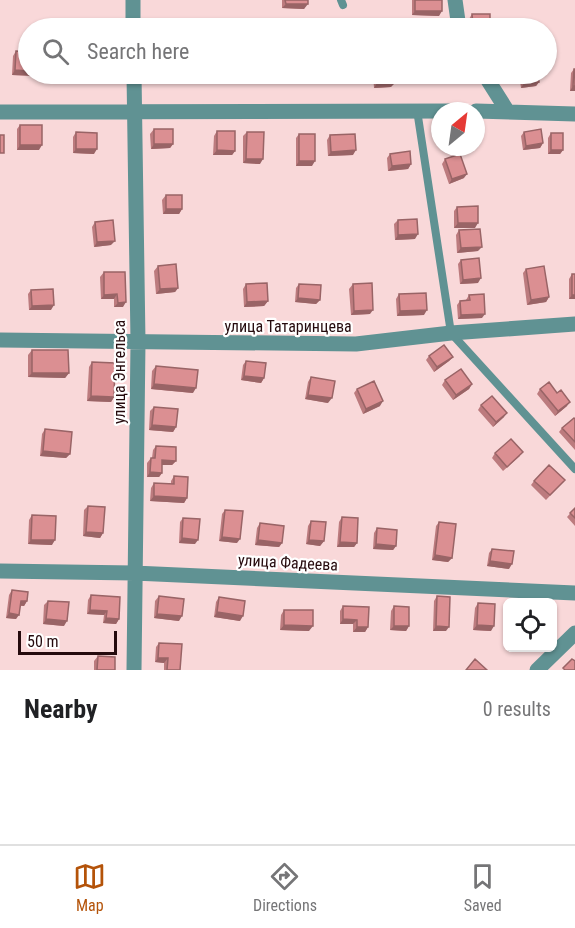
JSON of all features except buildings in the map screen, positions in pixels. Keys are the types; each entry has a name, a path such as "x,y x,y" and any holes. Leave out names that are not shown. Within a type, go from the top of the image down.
{"street":[{"path":"133,0 133,18"},
{"path":"455,0 458,18"},
{"name":"улица Энгельса","path":"134,84 138,342 134,670"},
{"path":"490,84 508,112"},
{"path":"0,112 431,110"},
{"path":"485,111 575,114"},
{"name":"улица Татаринцева","path":"0,340 356,344 451,333 575,324"},
{"name":"улица Фадеева","path":"0,571 134,573 575,593"},
{"path":"537,670 575,633"}],"lane":[{"path":"417,110 451,333 575,469"}]}
